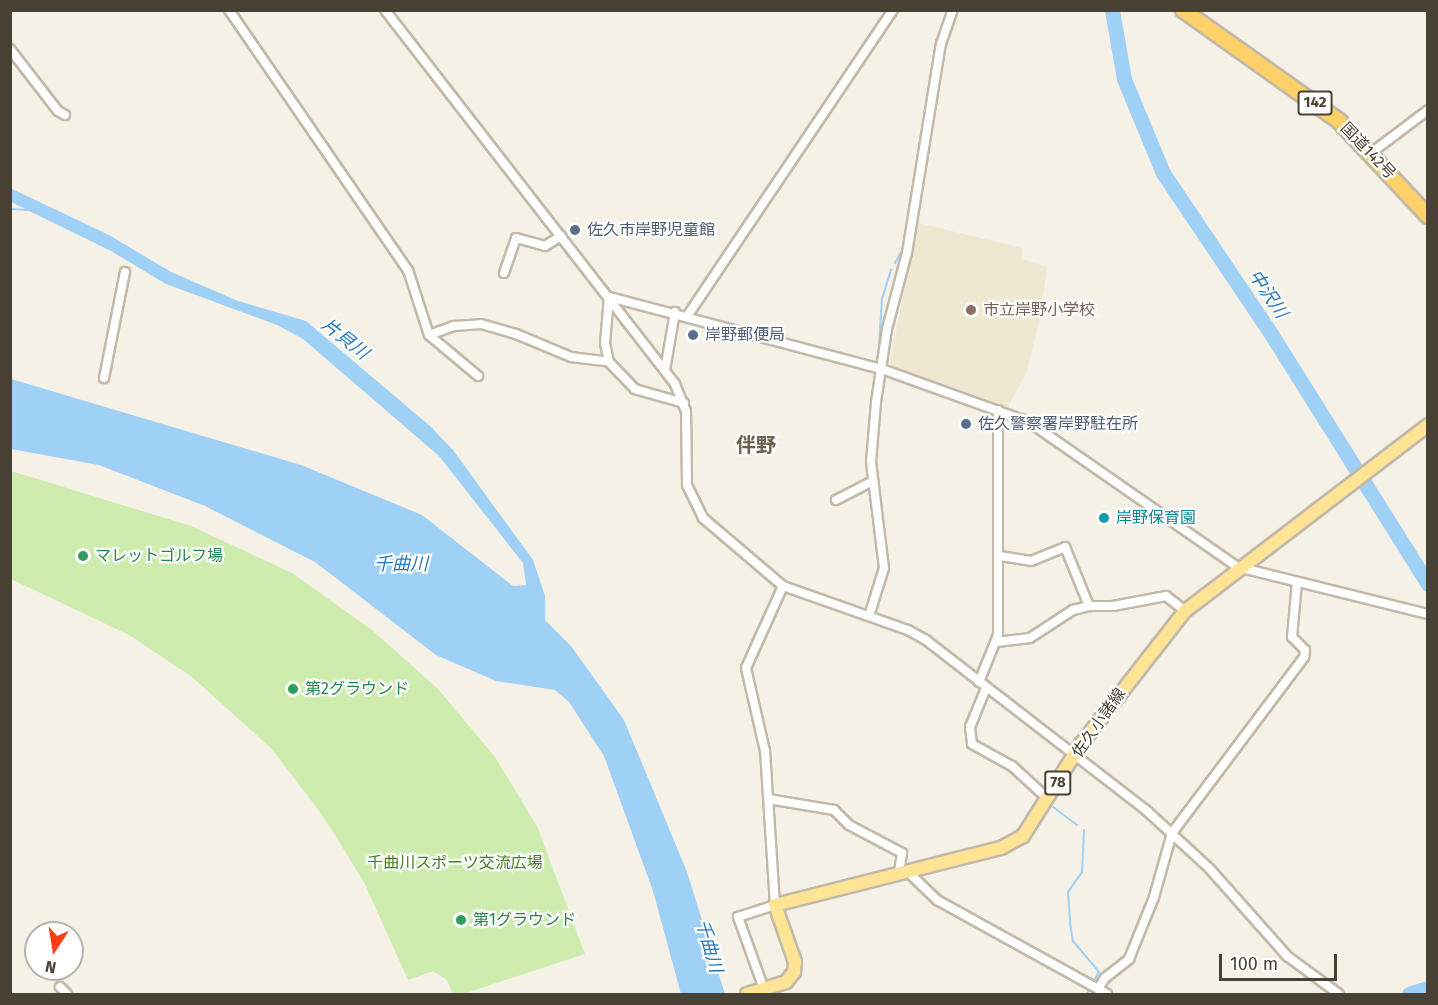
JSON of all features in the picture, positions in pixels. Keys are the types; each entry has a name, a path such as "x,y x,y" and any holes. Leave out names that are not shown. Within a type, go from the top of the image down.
{"highway":[{"name":"国道142号","path":"1183,10 1339,121 1428,216"}],"main road":[{"name":"佐久小諸線","path":"775,904 1009,845 1023,836 1075,755 1185,611 1238,567 1428,424"},
{"path":"758,992 788,980 795,969 775,904"}],"street":[{"path":"229,10 408,270 419,314 429,335 478,376"},
{"path":"385,10 665,370 684,403 688,432 687,486 692,501 730,544 783,586 920,636 1172,833 1287,956 1333,993"},
{"path":"688,315 893,10"},
{"path":"870,616 884,568 873,481 872,443 887,328 907,253 941,44 953,10"},
{"path":"10,50 58,111 65,115"},
{"path":"1371,153 1428,110"},
{"path":"504,273 516,238 545,246 561,236"},
{"path":"104,378 126,272"},
{"path":"609,297 688,315 882,369 998,410 1040,428 1238,567 1428,614"},
{"path":"609,297 605,343 609,362 634,389 684,403"},
{"path":"665,370 675,312"},
{"path":"429,335 454,327 487,325 563,355 609,362"},
{"path":"998,410 1000,556 997,642 982,685 969,736 972,744 1012,766 1048,799"},
{"path":"836,500 873,481"},
{"path":"1000,556 1031,561 1065,547 1089,606"},
{"path":"1098,989 1105,978 1129,959 1154,897 1172,833 1304,657 1305,650 1292,637 1297,582"},
{"path":"758,992 738,917 775,904 762,729 746,668 783,586"},
{"path":"997,642 1030,638 1073,610 1089,606 1113,606 1166,596 1185,611"},
{"path":"768,799 834,810 849,825 902,853 903,872 937,900 1107,994"},
{"path":"60,987 67,994"}],"shaded area":[{"name":"市立岸野小学校","path":"918,223 1022,248 1022,259 1047,267 1040,318 1026,373 1008,407 892,366 890,362"}],"green space":[{"name":"千曲川スポーツ交流広場","path":"11,471 191,526 292,573 372,630 438,689 495,757 537,826 585,954 463,994 452,992 447,980 433,971 408,980 364,882 323,816 272,749 192,677 129,635 11,579"}],"water":[{"name":"千曲川","path":"10,188 109,235 171,272 238,301 306,321 430,426 453,450 533,560 545,596 545,620 571,646 624,720 687,872 725,994 681,994 653,891 604,756 569,702 555,690 496,681 436,655 315,562 205,506 99,465 11,449 11,379 301,465 422,515 513,586 526,585 523,563 439,456 303,339 277,325 166,284 111,251 11,202"}],"waterway":[{"name":"中沢川","path":"1112,10 1124,79 1163,173 1268,329 1428,584"},
{"path":"10,209 29,210"},
{"path":"895,263 904,247 908,221"},
{"path":"878,362 882,299 891,269"},
{"path":"1053,807 1077,825"},
{"path":"1084,830 1082,872 1068,892 1073,941 1099,972 1093,982"},
{"path":"1409,994 1428,988"}],"place":[{"name":"佐久市岸野児童館","path":"575,230"},
{"name":"市立岸野小学校","path":"971,310"},
{"name":"岸野郵便局","path":"693,335"},
{"name":"佐久警察署岸野駐在所","path":"966,424"},
{"name":"岸野保育園","path":"1104,518"},
{"name":"マレットゴルフ場","path":"83,556"},
{"name":"第2グラウンド","path":"293,689"},
{"name":"第1グラウンド","path":"461,920"}],"district":[{"name":"伴野","path":"756,445"}],"water label":[{"name":"片貝川","path":"345,339"}]}
